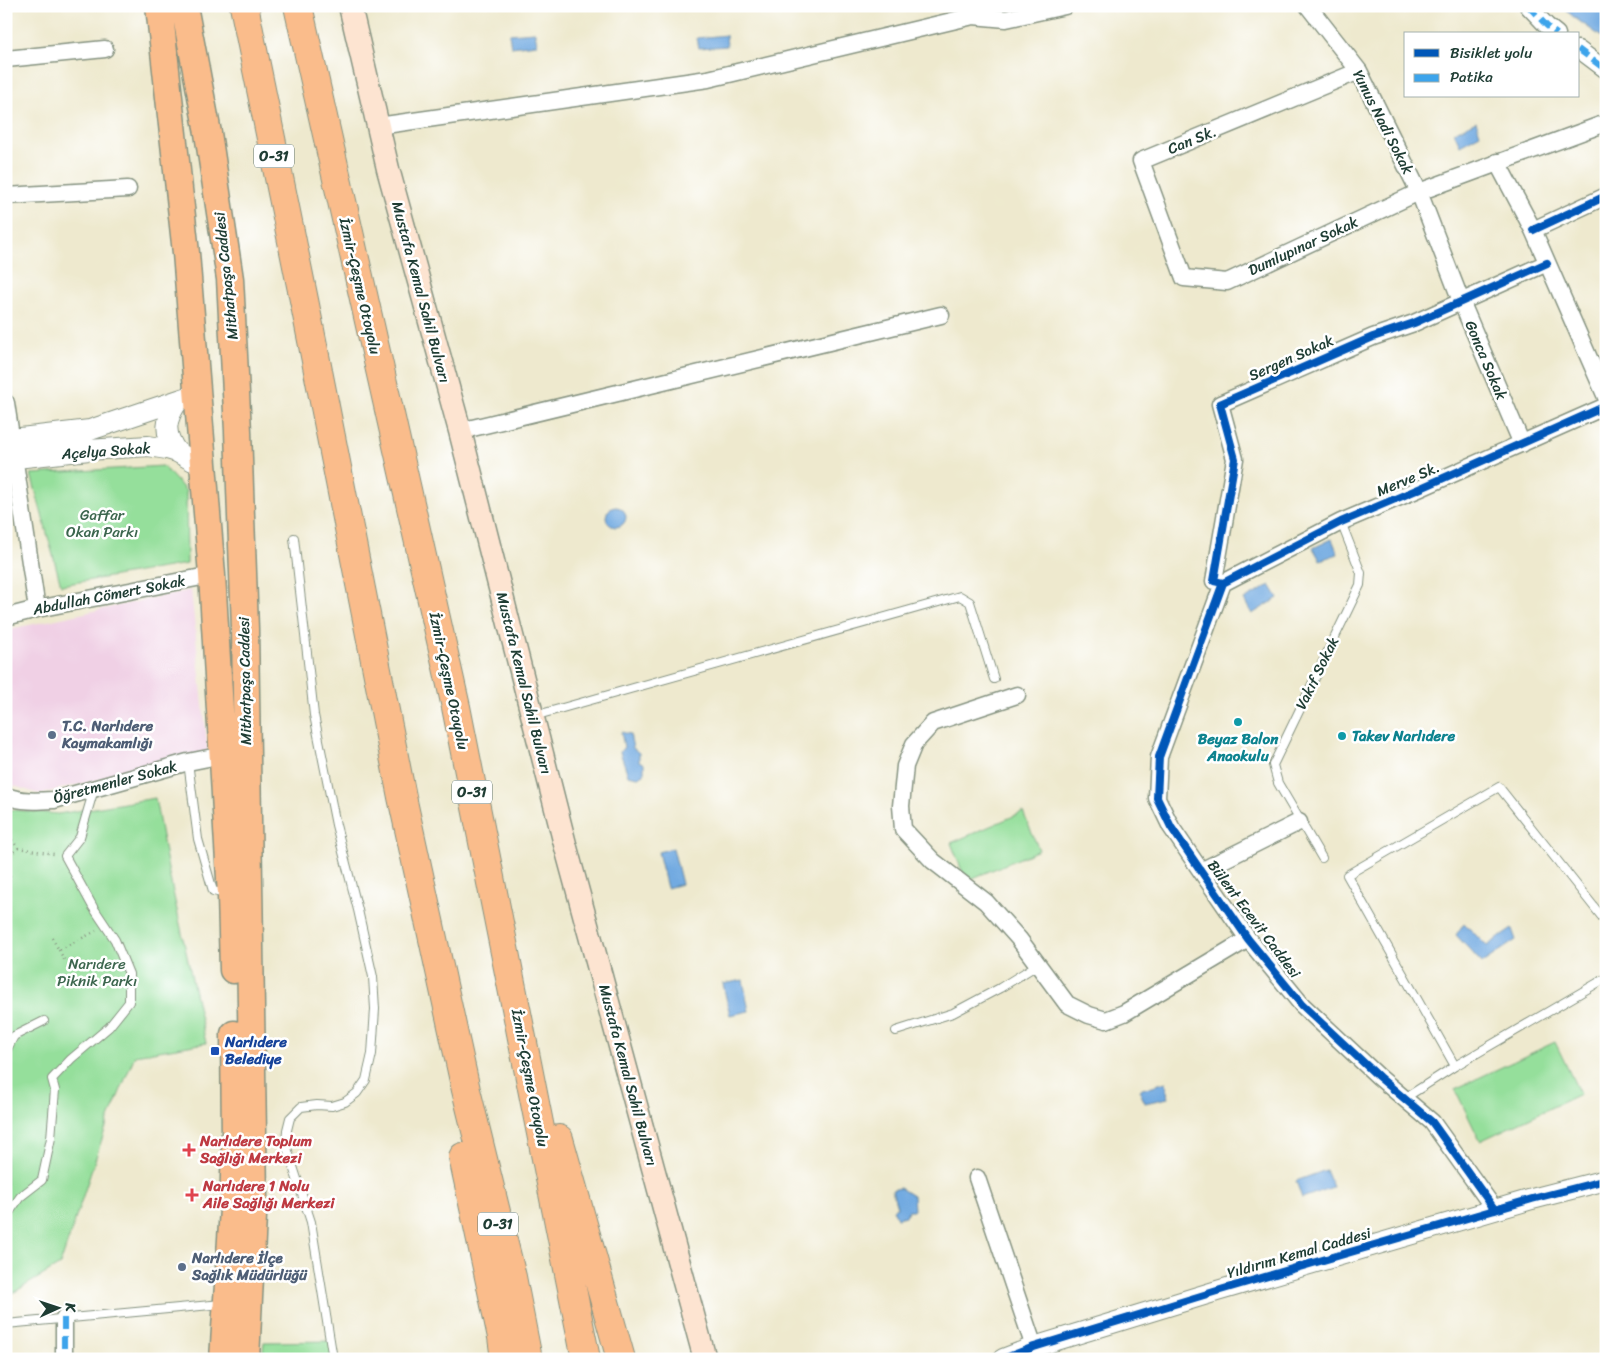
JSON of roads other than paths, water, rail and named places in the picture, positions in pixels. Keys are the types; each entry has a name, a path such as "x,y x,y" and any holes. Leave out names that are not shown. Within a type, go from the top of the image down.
{"highway":[{"name":"O-31","path":"244,6 402,797 466,1090 512,1277 528,1359"},
{"name":"İzmir-Çeşme Otoyolu","path":"298,6 456,707 586,1359"},
{"path":"456,707 549,1099 621,1359"},
{"path":"466,1090 462,1151 502,1337 505,1359"}],"main road":[{"name":"Mithatpaşa Caddesi","path":"159,6 186,253 188,398 203,462 224,755 231,896 233,1209 223,1359"},
{"name":"Mithatpaşa Caddesi","path":"184,6 208,133 230,279 238,426 245,629 254,1196 246,1359"},
{"name":"Mustafa Kemal Sahil Bulvarı","path":"350,6 388,169 460,431 564,844 705,1359"},
{"path":"188,398 208,394 218,398 232,412 238,426 233,442 221,456 203,462"}],"street":[{"path":"378,126 708,79 973,16 1006,19 1064,6"},
{"name":"Yunus Nadi Sokak","path":"1308,6 1359,71 1419,192"},
{"path":"1528,6 1554,32"},
{"path":"6,59 104,49"},
{"path":"1580,50 1606,70"},
{"name":"Can Sk.","path":"1184,278 1141,161 1359,71"},
{"name":"Dumlupınar Sokak","path":"1184,278 1227,282 1419,192 1606,123"},
{"path":"1497,162 1533,230 1606,397"},
{"path":"6,196 128,189"},
{"name":"Gonca Sokak","path":"1419,192 1461,302 1522,444"},
{"path":"1533,230 1604,200"},
{"name":"Sergen Sokak","path":"1223,583 1214,581 1236,459 1220,404 1373,337 1414,323 1547,263"},
{"path":"460,431 941,315"},
{"name":"Açelya Sokak","path":"10,450 90,430 188,398"},
{"path":"177,452 171,443 168,422 171,412 188,398"},
{"path":"6,403 10,450 37,609"},
{"name":"Merve Sk.","path":"1223,583 1341,522 1606,406"},
{"name":"Açelya Sokak","path":"10,450 156,447 177,452 193,461 203,462"},
{"name":"Abdullah Cömert Sokak","path":"6,617 37,609 212,575"},
{"name":"Bülent Ecevit Caddesi","path":"1223,583 1159,756 1157,798 1170,827 1248,939 1302,1005 1379,1077 1432,1122 1495,1210"},
{"path":"1017,695 933,723 914,744 905,766 901,806 903,830 933,861 986,902 1018,938 1067,1004 1089,1015 1106,1020 1124,1013 1248,939"},
{"name":"Öğretmenler Sokak","path":"6,796 13,799 35,802 54,800 188,762 224,755"},
{"path":"1201,871 1299,822"},
{"path":"977,1178 1034,1347"},
{"name":"Yıldırım Kemal Caddesi","path":"1003,1359 1034,1347 1217,1291 1495,1210 1606,1180"},
{"path":"64,1318 64,1359"}],"lane":[{"name":"Vakıf Sokak","path":"1322,858 1299,822 1278,783 1273,765 1360,585 1361,573 1341,522"},
{"path":"294,538 314,715 336,826 358,910 372,977 375,1009 372,1054 366,1080 357,1092 345,1102 332,1106 301,1107 290,1118 286,1130 286,1146 311,1222 333,1359"},
{"path":"532,717 960,596 970,602 994,679"},
{"path":"188,762 198,839 212,891 231,896"},
{"path":"1455,1066 1347,875 1499,787 1606,922"},
{"path":"9,1214 20,1197 42,1180 51,1138 55,1090 52,1079 71,1059 108,1027 129,1002 129,974 115,940 93,907 66,856 80,838 94,789"},
{"path":"896,1031 953,1012 1000,988 1037,965"},
{"path":"1405,1098 1455,1066 1606,978"},
{"path":"6,1051 14,1036 44,1021"},
{"path":"6,1200 9,1214"},
{"path":"6,1324 227,1303"}],"water":[{"path":"1561,6 1606,6 1606,40 1575,18"},
{"path":"535,32 537,44 511,47 509,34"},
{"path":"726,35 727,46 699,48 697,38"},
{"path":"1476,121 1480,134 1460,145 1454,132"},
{"path":"616,507 623,510 626,517 623,524 616,527 609,524 606,517 609,510"},
{"path":"1332,539 1338,554 1320,560 1313,548"},
{"path":"1270,585 1278,598 1252,614 1244,600"},
{"path":"621,732 630,734 633,748 639,753 639,761 644,764 644,774 638,777 628,775 620,752 624,747"},
{"path":"673,848 682,884 667,888 658,852"},
{"path":"1464,923 1487,946 1512,929 1516,940 1482,963 1456,935"},
{"path":"743,980 749,1011 730,1015 723,984"},
{"path":"1166,1082 1168,1098 1145,1103 1139,1090"},
{"path":"1326,1170 1333,1187 1302,1198 1296,1181"},
{"path":"900,1188 913,1196 914,1210 909,1210 905,1216 897,1218 893,1209 897,1207 892,1190"}],"place":[{"name":"Beyaz Balon Anaokulu","path":"1238,722"},
{"name":"T.C. Narlıdere Kaymakamlığı","path":"52,735"},
{"name":"Takev Narlıdere","path":"1342,736"},
{"name":"Narlıdere Belediye","path":"215,1051"},
{"name":"Narlıdere Toplum Sağlığı Merkezi","path":"189,1150"},
{"name":"Narlıdere 1 Nolu Aile Sağlığı Merkezi","path":"192,1195"},
{"name":"Narlıdere İlçe Sağlık Müdürlüğü","path":"182,1267"}],"park label":[{"name":"Gaffar Okan Parkı","path":"102,524"},
{"name":"Narıdere Piknik Parkı","path":"97,972"}]}
